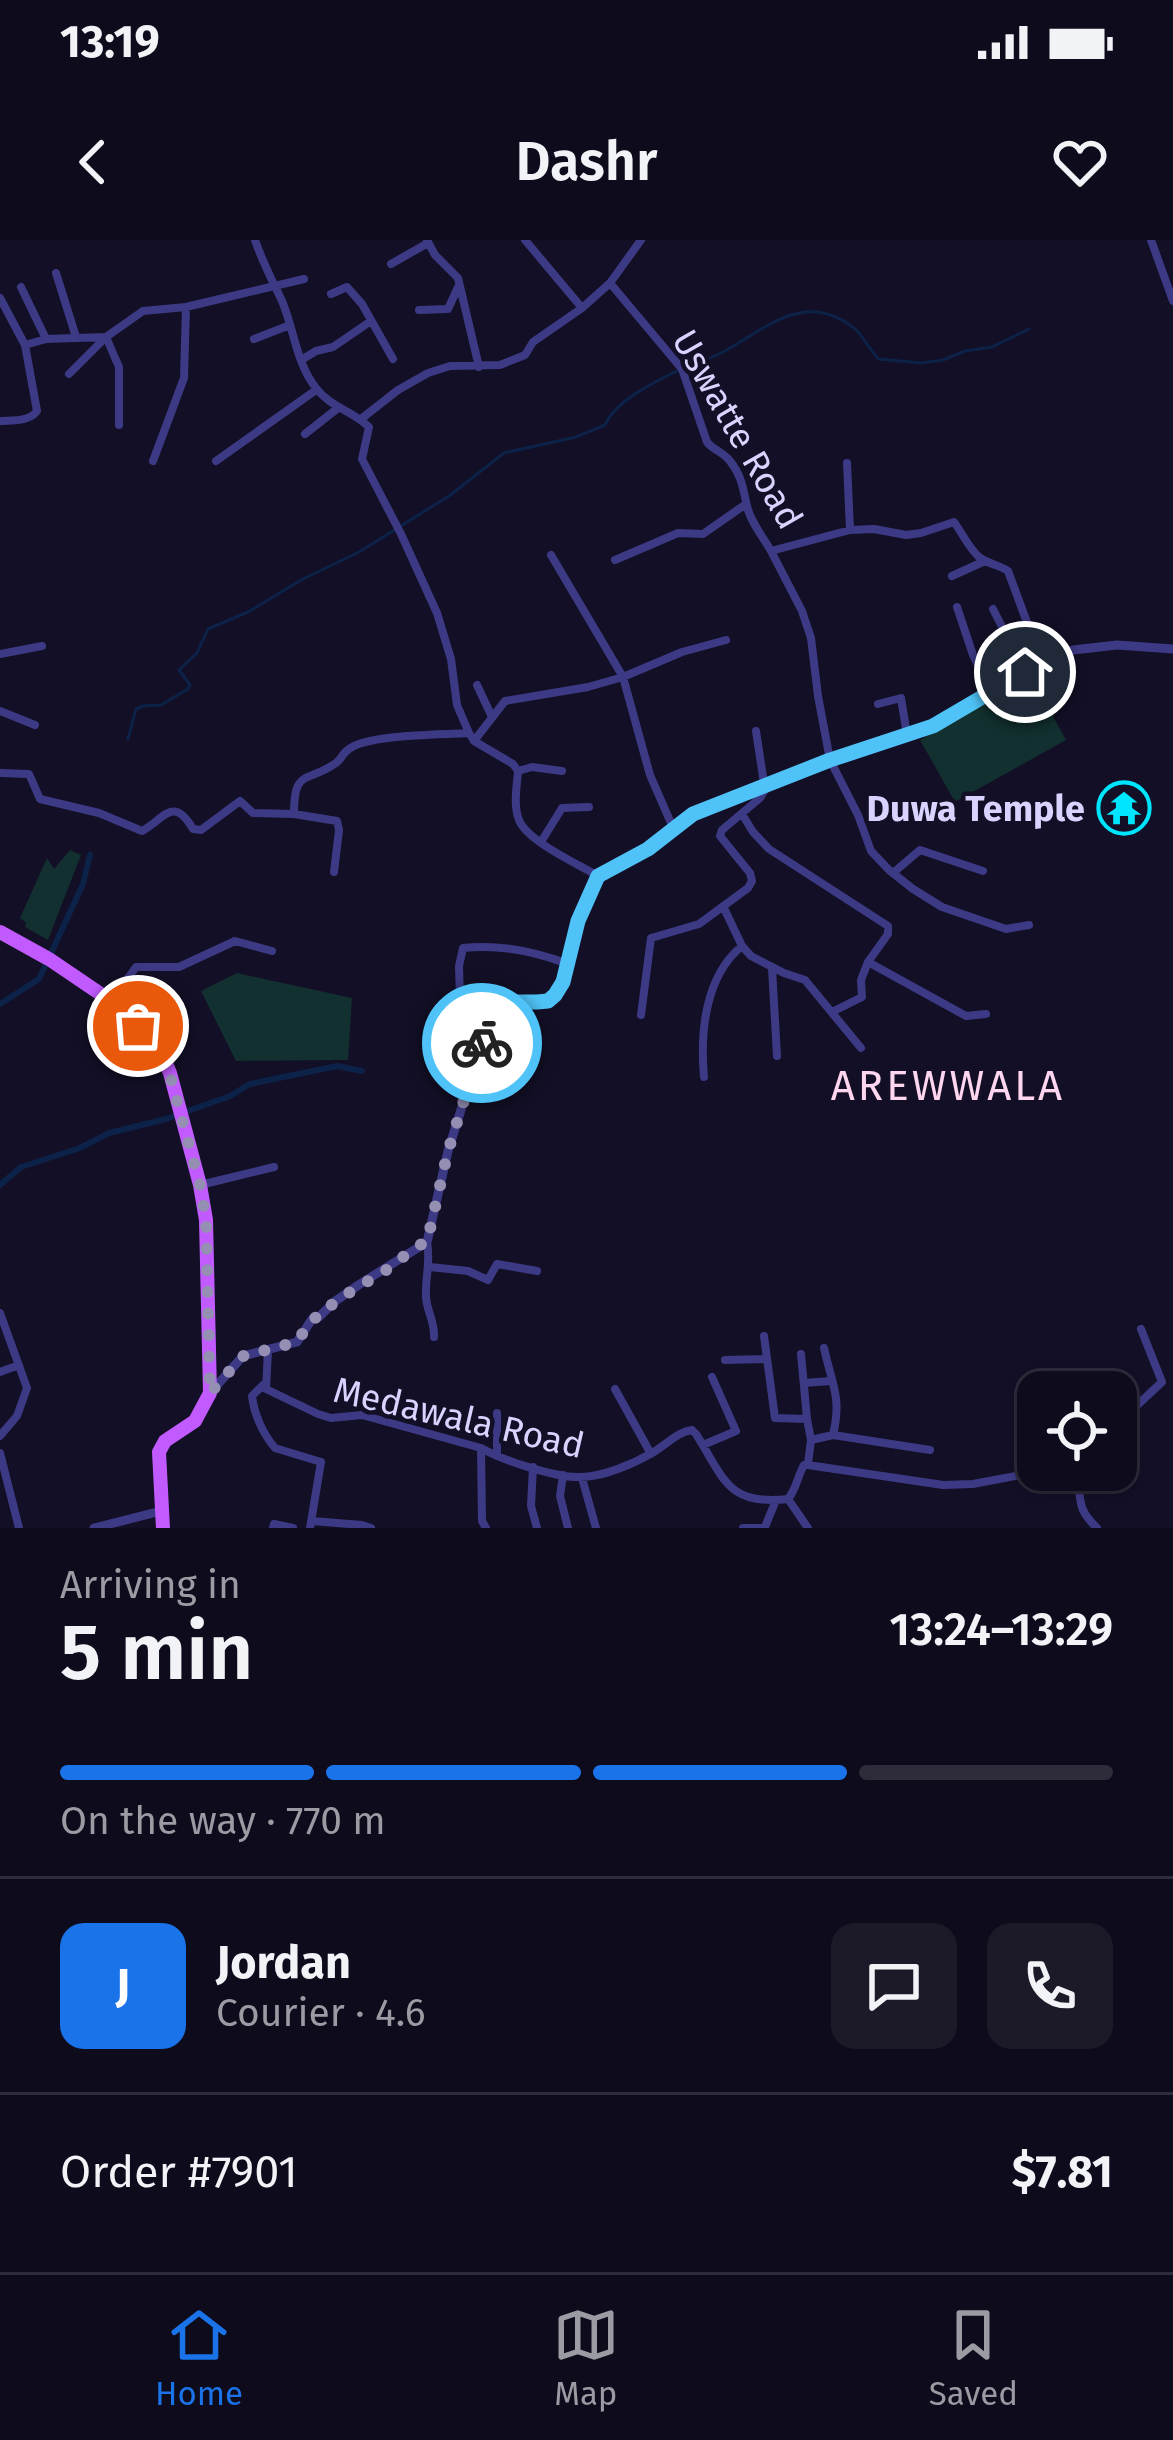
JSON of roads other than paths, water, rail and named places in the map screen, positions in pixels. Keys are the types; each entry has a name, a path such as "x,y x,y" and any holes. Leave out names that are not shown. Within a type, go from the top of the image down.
{"main road":[{"path":"0,932 111,1001 161,1052 181,1113 206,1220 210,1393 195,1421 165,1441 159,1452 163,1528"}],"street":[{"path":"255,240 316,390 369,427 362,458 436,613 451,659 458,705 472,737 518,771 520,826 598,876"},
{"path":"526,240 582,308"},
{"path":"362,419 428,373 450,366 500,365 525,355 533,342 610,283 641,240"},
{"path":"1151,240 1173,301"},
{"path":"391,264 428,241 434,255 458,278 479,367"},
{"path":"56,273 76,337"},
{"path":"69,374 106,337 143,311 186,307 304,279"},
{"name":"Uswatte Road","path":"610,283 682,369 706,442 732,463 746,490 746,504 771,550 850,530 906,535 954,522 978,556 1007,572 1042,662"},
{"path":"419,310 448,309 460,284"},
{"path":"21,287 46,339"},
{"path":"331,294 347,287 394,359"},
{"path":"0,298 25,345 37,411 22,420 0,421"},
{"path":"154,461 184,378 186,307"},
{"path":"301,361 333,347 371,321"},
{"path":"254,339 290,325"},
{"path":"25,345 46,339 106,337"},
{"path":"106,337 119,368 118,425"},
{"path":"216,461 316,390"},
{"path":"305,434 338,408"},
{"path":"847,463 850,530"},
{"path":"615,560 678,532 703,534 746,504"},
{"path":"771,550 811,638 830,760 858,815 866,844 892,873 942,907 1006,929 1029,925"},
{"path":"551,555 623,677 650,775 674,830"},
{"path":"952,576 985,561"},
{"path":"957,607 990,690"},
{"path":"993,609 1025,672"},
{"path":"294,814 294,793 301,780 336,763 349,748 367,740 472,737 505,701 589,687 725,640"},
{"path":"568,964 506,949 464,948 460,997 548,1001 561,987 568,964 578,921 598,876 648,849 700,811 933,726 990,690 1073,650 1117,645 1173,649"},
{"path":"0,654 42,646"},
{"path":"477,685 492,717"},
{"path":"878,704 901,698 907,735"},
{"path":"0,711 35,725"},
{"path":"641,1015 651,938 699,924 752,881 720,836 760,798 766,784 756,731"},
{"path":"518,771 532,767 562,772"},
{"path":"0,773 29,774 40,799 99,813 142,831 160,815 174,812 185,817 193,829 201,830 240,801 253,814 337,821 334,872"},
{"path":"541,842 562,808 589,807"},
{"path":"742,814 769,849 888,926 861,980 862,997 832,1012"},
{"path":"892,873 920,850 983,871"},
{"path":"723,906 742,946 772,967 805,980 861,1048"},
{"path":"111,1001 136,967 179,967 235,941 272,951"},
{"path":"704,1077 704,1027 717,980 730,955 742,946"},
{"path":"868,962 966,1016 986,1014"},
{"path":"772,967 777,1057"},
{"path":"434,1337 435,1322 425,1299 430,1267 427,1242 448,1151 494,1005 500,1000"},
{"path":"200,1185 274,1167"},
{"path":"210,1393 243,1356 297,1342 312,1319 334,1302 427,1242"},
{"path":"430,1267 468,1271 488,1280 497,1264 537,1271"},
{"path":"0,1313 27,1388 16,1416 0,1436"},
{"path":"1142,1329 1162,1382"},
{"path":"764,1336 775,1418 807,1418"},
{"path":"824,1348 839,1397 833,1435"},
{"path":"268,1350 265,1383 252,1396 254,1412 275,1448 321,1462 311,1525 371,1528"},
{"path":"801,1354 811,1440 808,1465"},
{"path":"725,1360 767,1359"},
{"path":"0,1372 19,1365"},
{"path":"712,1377 736,1431 704,1445 739,1496 788,1499 799,1473 808,1465 943,1485 1017,1476"},
{"path":"1137,1405 1173,1377"},
{"path":"803,1383 831,1381"},
{"name":"Medawala Road","path":"265,1383 266,1388 331,1418 362,1415 582,1478 651,1454 685,1430 692,1430 704,1445"},
{"path":"615,1389 651,1454"},
{"path":"497,1413 497,1457"},
{"path":"811,1440 833,1435 930,1450"},
{"path":"481,1448 486,1528"},
{"path":"0,1454 20,1528"},
{"path":"533,1467 530,1506 537,1528"},
{"path":"563,1475 560,1496 568,1528"},
{"path":"582,1478 596,1528"},
{"path":"1079,1491 1084,1516 1097,1528"},
{"path":"788,1499 808,1528"},
{"path":"742,1528 765,1527 776,1500"},
{"path":"0,1509 15,1506"},
{"path":"94,1528 161,1511"},
{"path":"273,1528 274,1524 293,1528"}],"waterway":[{"path":"687,367 803,312 819,312 855,329 879,359 921,363 992,347 1029,329"},
{"path":"128,739 136,709 161,705 188,689 179,670 197,653 208,629 359,552 449,496 504,453 576,437 605,425 627,400 679,370"},
{"path":"0,1004 39,979 83,884 90,855"},
{"path":"0,1185 21,1167 109,1133 230,1096 250,1084 337,1066 362,1071"}],"place":[{"name":"Duwa Temple","path":"1124,808"}],"district":[{"name":"AREWWALA","path":"948,1085"}]}
